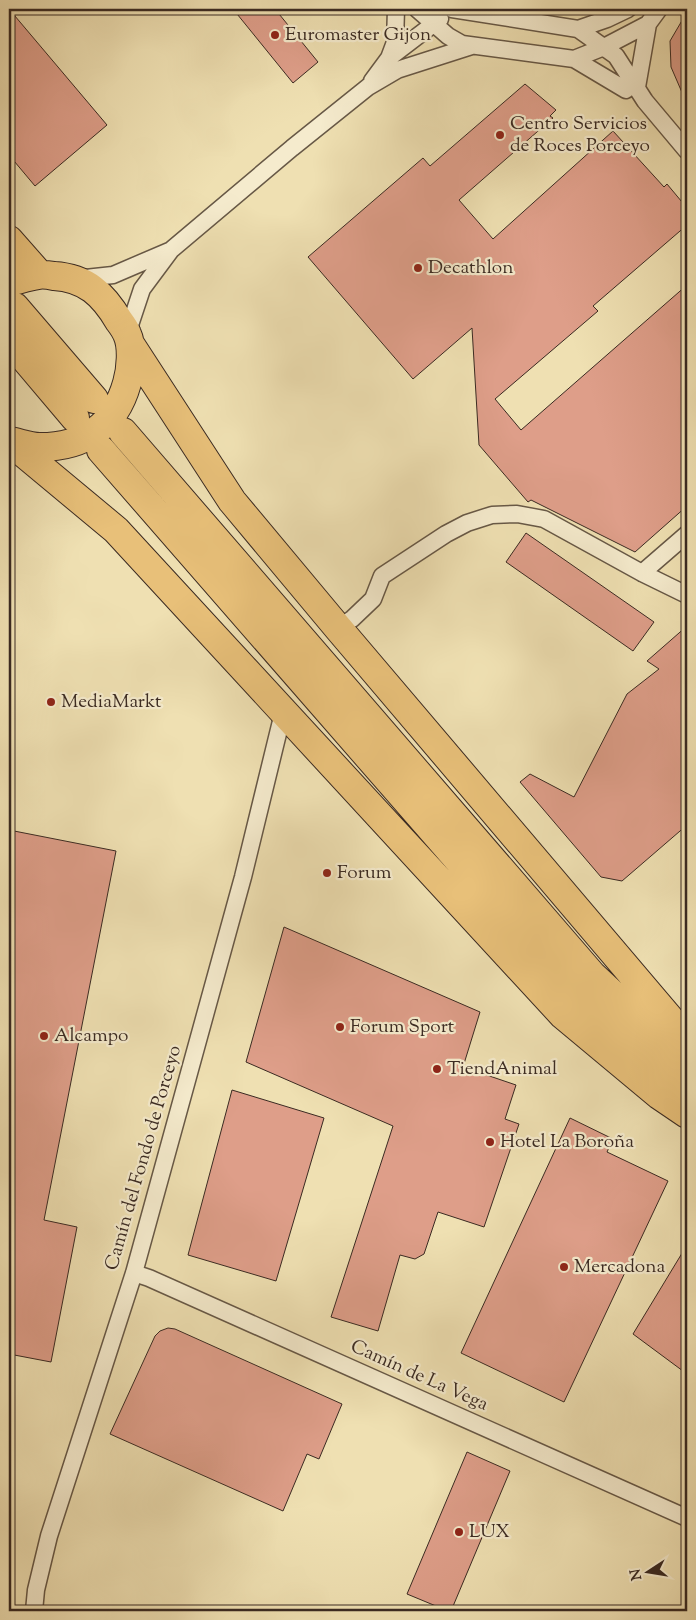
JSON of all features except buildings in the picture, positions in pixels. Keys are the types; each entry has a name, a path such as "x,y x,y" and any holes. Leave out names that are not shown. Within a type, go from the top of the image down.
{"highway":[{"path":"9,240 39,274 75,279 98,292 112,308 128,339 232,501 687,1039"},
{"path":"39,274 12,294 94,398"},
{"path":"9,441 38,448 60,445 86,438 100,429 112,416 124,396 129,375 128,339"},
{"path":"9,340 75,418"},
{"path":"123,432 592,975 687,1064"},
{"path":"9,441 116,530 563,1015 659,1094 687,1114"},
{"path":"101,450 576,995 687,1096"}],"street":[{"path":"393,64 396,9"},
{"path":"417,9 433,16 448,36 462,44 574,59 636,93"},
{"path":"128,339 142,289 171,250 368,87 393,64 433,16 453,10 578,28 607,20 628,9"},
{"path":"604,47 610,31 639,9"},
{"path":"574,59 604,47 648,24 659,9"},
{"path":"636,93 648,24"},
{"path":"578,28 616,56 636,93 687,151"},
{"path":"393,64 472,46"},
{"path":"75,279 113,275 171,250"},
{"path":"338,628 352,619 372,599 382,576 446,534 467,523 492,515 517,514 544,519 642,573 687,595"},
{"path":"642,573 687,534"},
{"name":"Camín del Fondo de Porceyo","path":"34,1611 36,1590 49,1536 134,1273 247,858 283,713"},
{"name":"Camín de La Vega","path":"134,1273 687,1518"}],"place":[{"name":"Euromaster Gijon","path":"275,35"},
{"name":"Centro Servicios de Roces Porceyo","path":"500,135"},
{"name":"Decathlon","path":"418,268"},
{"name":"MediaMarkt","path":"51,702"},
{"name":"Forum","path":"327,873"},
{"name":"Forum Sport","path":"340,1027"},
{"name":"Alcampo","path":"44,1036"},
{"name":"TiendAnimal","path":"437,1069"},
{"name":"Hotel La Boroña","path":"490,1142"},
{"name":"Mercadona","path":"564,1267"},
{"name":"LUX","path":"459,1532"}]}
